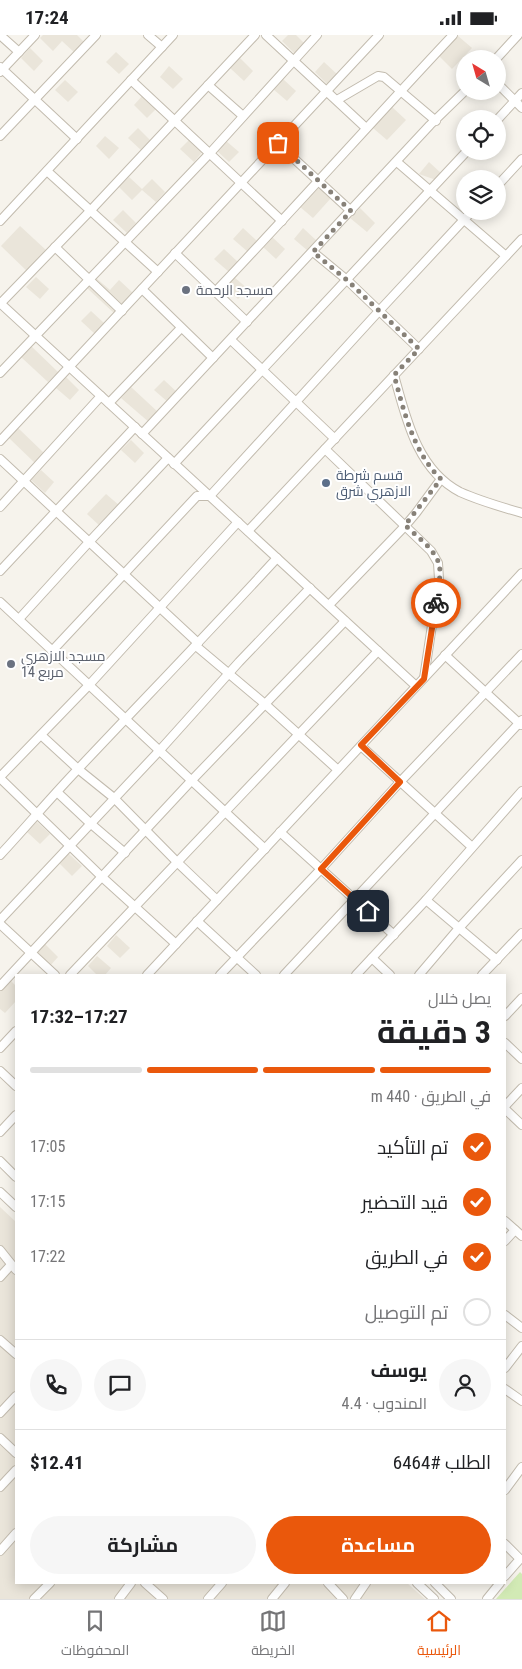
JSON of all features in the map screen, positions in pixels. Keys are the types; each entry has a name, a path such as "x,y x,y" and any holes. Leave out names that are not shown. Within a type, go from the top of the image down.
{"street":[{"path":"0,35 19,53"},
{"path":"35,35 1,70 77,139"},
{"path":"0,136 96,35"},
{"path":"148,35 162,47"},
{"path":"0,221 173,35"},
{"path":"255,35 176,121 0,303 416,686"},
{"path":"266,35 366,127"},
{"path":"0,373 210,152 317,35"},
{"path":"0,441 379,35"},
{"path":"216,291 366,127 454,35"},
{"path":"504,50 518,35"},
{"path":"337,100 378,76 384,77 436,121"},
{"path":"132,80 282,221"},
{"path":"208,85 243,116"},
{"path":"506,93 522,108"},
{"path":"506,111 522,93"},
{"path":"142,434 456,100"},
{"path":"278,143 351,211"},
{"path":"19,619 90,541 262,370 459,160"},
{"path":"397,162 456,213"},
{"path":"506,177 521,162"},
{"path":"47,171 158,272"},
{"path":"52,651 197,496 210,496 464,220 506,256"},
{"path":"248,531 522,239"},
{"path":"55,247 122,311"},
{"path":"313,252 347,280 419,349"},
{"path":"175,253 248,322"},
{"path":"142,289 213,358"},
{"path":"109,403 181,328"},
{"path":"231,340 334,439"},
{"path":"394,375 404,410 424,460 441,479 459,491 473,497 522,513"},
{"path":"0,507 101,396"},
{"path":"0,571 135,427"},
{"path":"325,449 431,551 438,563 439,579 424,679"},
{"path":"0,459 124,573 197,645 338,770"},
{"path":"328,605 405,525 441,479"},
{"path":"176,944 1,782 41,735 238,522"},
{"path":"0,855 78,769 197,645 276,557"},
{"path":"148,974 522,573"},
{"path":"0,920 310,588"},
{"path":"0,602 265,849"},
{"path":"0,986 192,780 345,621"},
{"path":"71,974 378,651"},
{"path":"221,974 522,654"},
{"path":"285,974 521,723 445,655"},
{"path":"41,735 78,769 114,798 217,900"},
{"path":"361,745 472,847"},
{"path":"357,974 426,900 522,791"},
{"path":"58,792 125,853"},
{"path":"280,832 394,935"},
{"path":"420,974 459,928 522,860"},
{"path":"426,900 497,960"},
{"path":"197,921 255,974"},
{"path":"0,924 54,974"},
{"path":"483,974 522,933"},
{"path":"372,958 389,974"},
{"path":"506,1015 522,998"},
{"path":"0,1048 15,1032"},
{"path":"506,1044 522,1059"},
{"path":"0,1071 15,1085"},
{"path":"506,1106 522,1088"},
{"path":"506,1108 522,1125"},
{"path":"0,1132 15,1116"},
{"path":"0,1161 15,1176"},
{"path":"0,1192 15,1206"},
{"path":"506,1222 522,1235"},
{"path":"506,1240 515,1230"},
{"path":"0,1250 14,1268 0,1277"},
{"path":"506,1316 522,1328"},
{"path":"0,1341 15,1353"},
{"path":"506,1368 522,1346"},
{"path":"506,1390 522,1401"},
{"path":"0,1413 15,1397"},
{"path":"0,1438 15,1452"},
{"path":"506,1489 522,1467"},
{"path":"0,1487 15,1471"},
{"path":"0,1551 15,1534"},
{"path":"506,1545 521,1560 506,1575"},
{"path":"34,1599 49,1584"},
{"path":"119,1599 130,1584"},
{"path":"149,1584 163,1599"},
{"path":"208,1599 221,1584"},
{"path":"272,1599 284,1584"},
{"path":"329,1584 343,1599"},
{"path":"355,1599 365,1584"},
{"path":"418,1584 434,1599"},
{"path":"435,1584 452,1599"},
{"path":"487,1599 499,1584"}],"shaded area":[{"path":"43,35 77,35 85,43 75,53 62,41 53,51 40,38"},
{"path":"288,35 296,35 305,44 295,54 282,41"},
{"path":"458,36 472,48 470,50 456,50 456,65 452,69 439,56"},
{"path":"30,48 43,61 34,71 21,58"},
{"path":"116,52 129,64 119,74 106,62"},
{"path":"240,58 253,71 244,81 230,68"},
{"path":"324,62 338,75 328,85 315,72"},
{"path":"169,66 183,79 173,89 160,77"},
{"path":"283,79 296,91 287,101 273,89"},
{"path":"65,80 78,92 68,102 55,90"},
{"path":"143,95 157,108 147,118 134,105"},
{"path":"392,107 406,120 387,140 373,128"},
{"path":"268,122 281,134 272,145 258,132"},
{"path":"138,128 151,141 142,151 128,138"},
{"path":"105,136 119,148 109,159 96,146"},
{"path":"190,139 203,151 194,162 180,149"},
{"path":"225,140 239,152 229,162 216,150"},
{"path":"429,162 442,174 436,180 419,174"},
{"path":"129,177 142,189 152,179 165,192 156,202 142,190 132,200 119,187"},
{"path":"317,185 331,198 313,218 299,206"},
{"path":"360,208 375,223 367,232 350,218"},
{"path":"123,210 136,223 127,233 113,220"},
{"path":"20,226 47,251 28,272 1,246"},
{"path":"243,228 257,241 248,252 233,239"},
{"path":"303,228 317,241 308,251 294,239"},
{"path":"271,236 285,249 276,259 262,246"},
{"path":"224,249 238,262 229,272 214,259"},
{"path":"36,277 49,289 40,299 26,287"},
{"path":"234,277 248,289 238,299 224,287"},
{"path":"96,278 110,290 119,280 133,293 114,313 87,288"},
{"path":"91,311 104,323 95,334 81,321"},
{"path":"31,346 58,372 48,382 21,357"},
{"path":"66,377 79,390 70,400 56,388"},
{"path":"164,380 178,393 169,403 154,390"},
{"path":"131,387 159,413 150,423 121,398"},
{"path":"18,428 45,454 36,464 9,438"},
{"path":"131,440 144,453 135,463 121,450"},
{"path":"41,470 54,482 45,493 31,480"},
{"path":"106,494 120,506 100,526 87,514"},
{"path":"36,821 50,834 40,844 27,832"},
{"path":"68,853 82,866 72,876 59,863"},
{"path":"116,935 130,948 120,958 107,946"},
{"path":"45,944 58,957 49,967 35,955"},
{"path":"97,956 111,968 106,974 96,974 88,966"},
{"path":"10,980 15,985 15,1002 5,1013 0,1009 0,991"},
{"path":"0,1207 15,1221 15,1584 408,1584 425,1599 0,1599"}],"green space":[{"path":"520,1572 522,1574 522,1599 496,1599"}],"way so far":[{"path":"278,143 351,211 313,252 347,280 419,349 394,375 404,410 424,460 441,479 405,525 431,551 438,563 439,579 436,603"}],"place":[{"name":"مسجد الرحمة","path":"186,290"},
{"name":"قسم شرطة الازهري شرق","path":"326,483"},
{"name":"مسجد الازهري مربع 14","path":"11,664"}],"route":[{"path":"368,911 321,869 400,782 361,745 424,679 436,603"}]}
